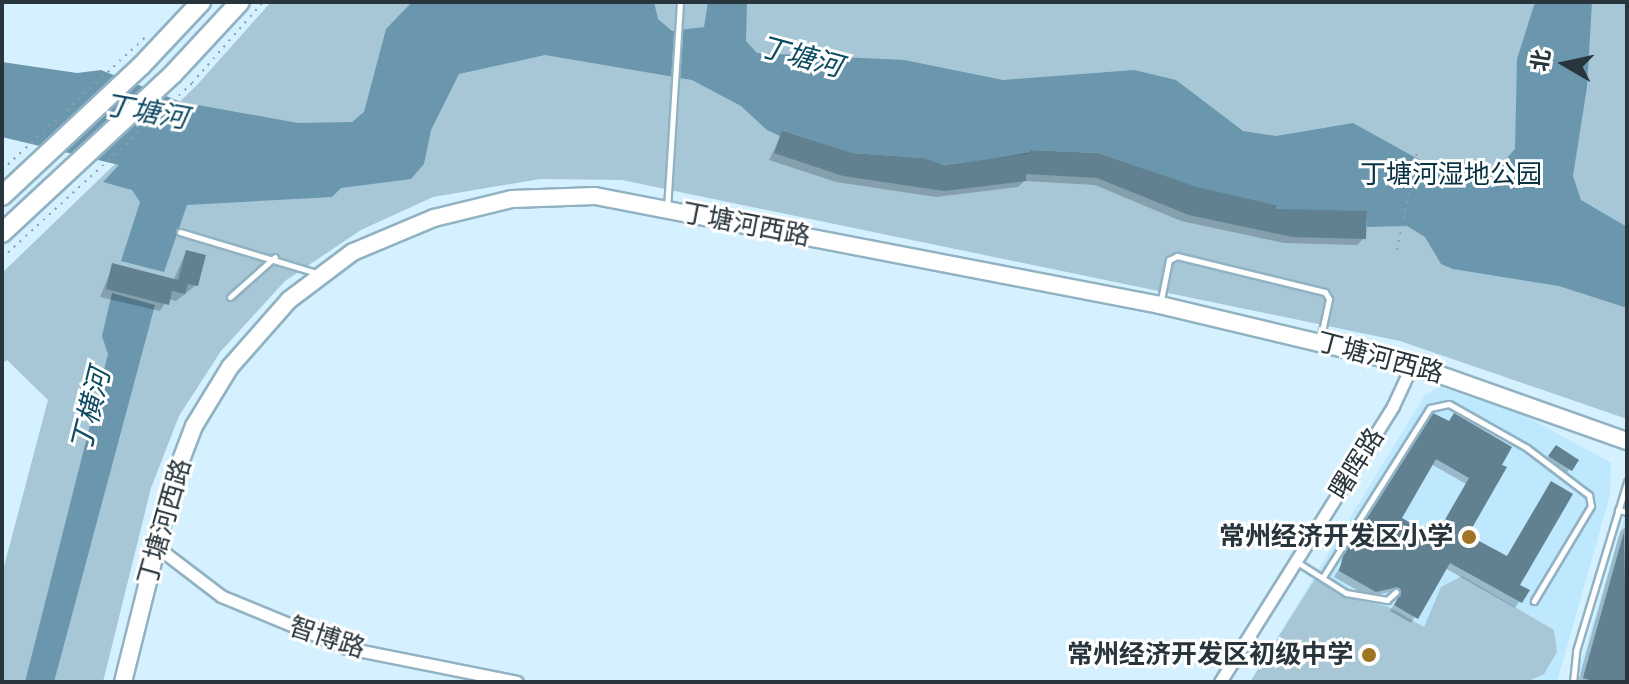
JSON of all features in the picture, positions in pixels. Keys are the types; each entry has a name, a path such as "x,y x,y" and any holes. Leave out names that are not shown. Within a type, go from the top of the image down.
{"main road":[{"path":"2,196 141,66 201,2"},
{"path":"2,233 173,74 240,2"}],"street":[{"name":"丁塘河西路","path":"123,682 173,481 208,402 230,367 289,300 353,252 434,218 512,199 595,196 1160,305 1412,365 1505,394 1627,441"},
{"name":"曙晖路","path":"1220,682 1393,406 1412,365"},
{"name":"智博路","path":"157,547 221,596 333,643 517,682"}],"lane":[{"path":"667,209 680,2"},
{"path":"180,232 275,257 322,275"},
{"path":"1160,305 1169,260 1177,256 1328,294 1319,342"},
{"path":"230,297 275,257"},
{"path":"1323,577 1430,408 1449,404 1527,448 1589,495 1591,506 1534,601"},
{"path":"1580,682 1573,681 1576,651 1627,482"},
{"path":"1618,510 1627,512"},
{"path":"1296,561 1346,593 1387,600 1396,592"}],"path":[{"path":"2,258 192,83 263,2"},
{"path":"2,170 155,28"},
{"path":"1397,250 1418,148"}],"shaded area":[{"name":"常州经济开发区小学","path":"1440,387 1522,414 1611,463 1610,495 1557,682 1250,682 1425,395"},
{"path":"1627,508 1627,682 1583,682 1579,669"}],"green space":[{"name":"丁塘河湿地公园","path":"271,2 1627,2 1627,419 1400,341 622,180 540,179 433,197 361,230 285,281 221,351 179,416 151,488 103,682 2,682 2,574 48,400 7,360 2,364 2,273 197,85"},
{"name":"常州经济开发区初级中学","path":"1462,576 1554,630 1557,652 1544,674 1526,682 1250,682 1315,579 1347,597 1389,607 1424,627 1441,587"}],"water":[{"name":"丁塘河","path":"412,2 654,2 658,19 672,31 704,27 708,2 747,2 746,41 757,53 904,60 1003,80 1134,70 1176,80 1243,131 1276,136 1353,123 1427,164 1473,169 1498,168 1515,149 1517,59 1535,2 1592,2 1587,87 1573,176 1581,200 1627,227 1627,308 1559,286 1453,269 1441,264 1425,237 1407,226 1367,227 1367,212 1275,215 1277,205 1195,187 1098,153 1030,150 1030,155 941,165 924,158 851,153 783,130 780,136 767,130 741,106 692,80 545,55 459,74 431,130 424,164 411,179 341,188 332,197 187,205 164,272 121,261 140,202 132,190 103,182 119,165 2,137 2,62 77,73 101,70 181,102 298,123 352,122 364,112 386,29"},
{"path":"112,293 155,305 54,682 25,682 108,354 102,336"}],"building":[{"path":"782,130 852,153 924,158 943,165 1030,154 1030,150 1098,153 1197,187 1277,205 1276,209 1367,211 1366,239 1292,237 1189,215 1097,178 1026,174 1026,181 944,191 843,176 774,153"},
{"path":"186,250 206,255 198,286 188,284 185,294 172,291 169,305 106,289 112,263 178,280"},
{"path":"1433,413 1449,421 1454,413 1512,447 1502,465 1507,467 1468,535 1507,556 1551,481 1573,494 1520,585 1530,590 1522,603 1450,563 1418,619 1394,605 1401,593 1398,587 1376,592 1339,571 1343,556","holes":["1436,459 1469,478 1435,537 1402,518"]},
{"path":"1556,445 1579,460 1572,471 1548,456"},
{"path":"1624,532 1627,682 1597,682 1583,678"}],"place":[{"name":"常州经济开发区小学","path":"1469,537"},
{"name":"常州经济开发区初级中学","path":"1369,655"}],"water label":[{"name":"丁横河","path":"90,410"}]}
